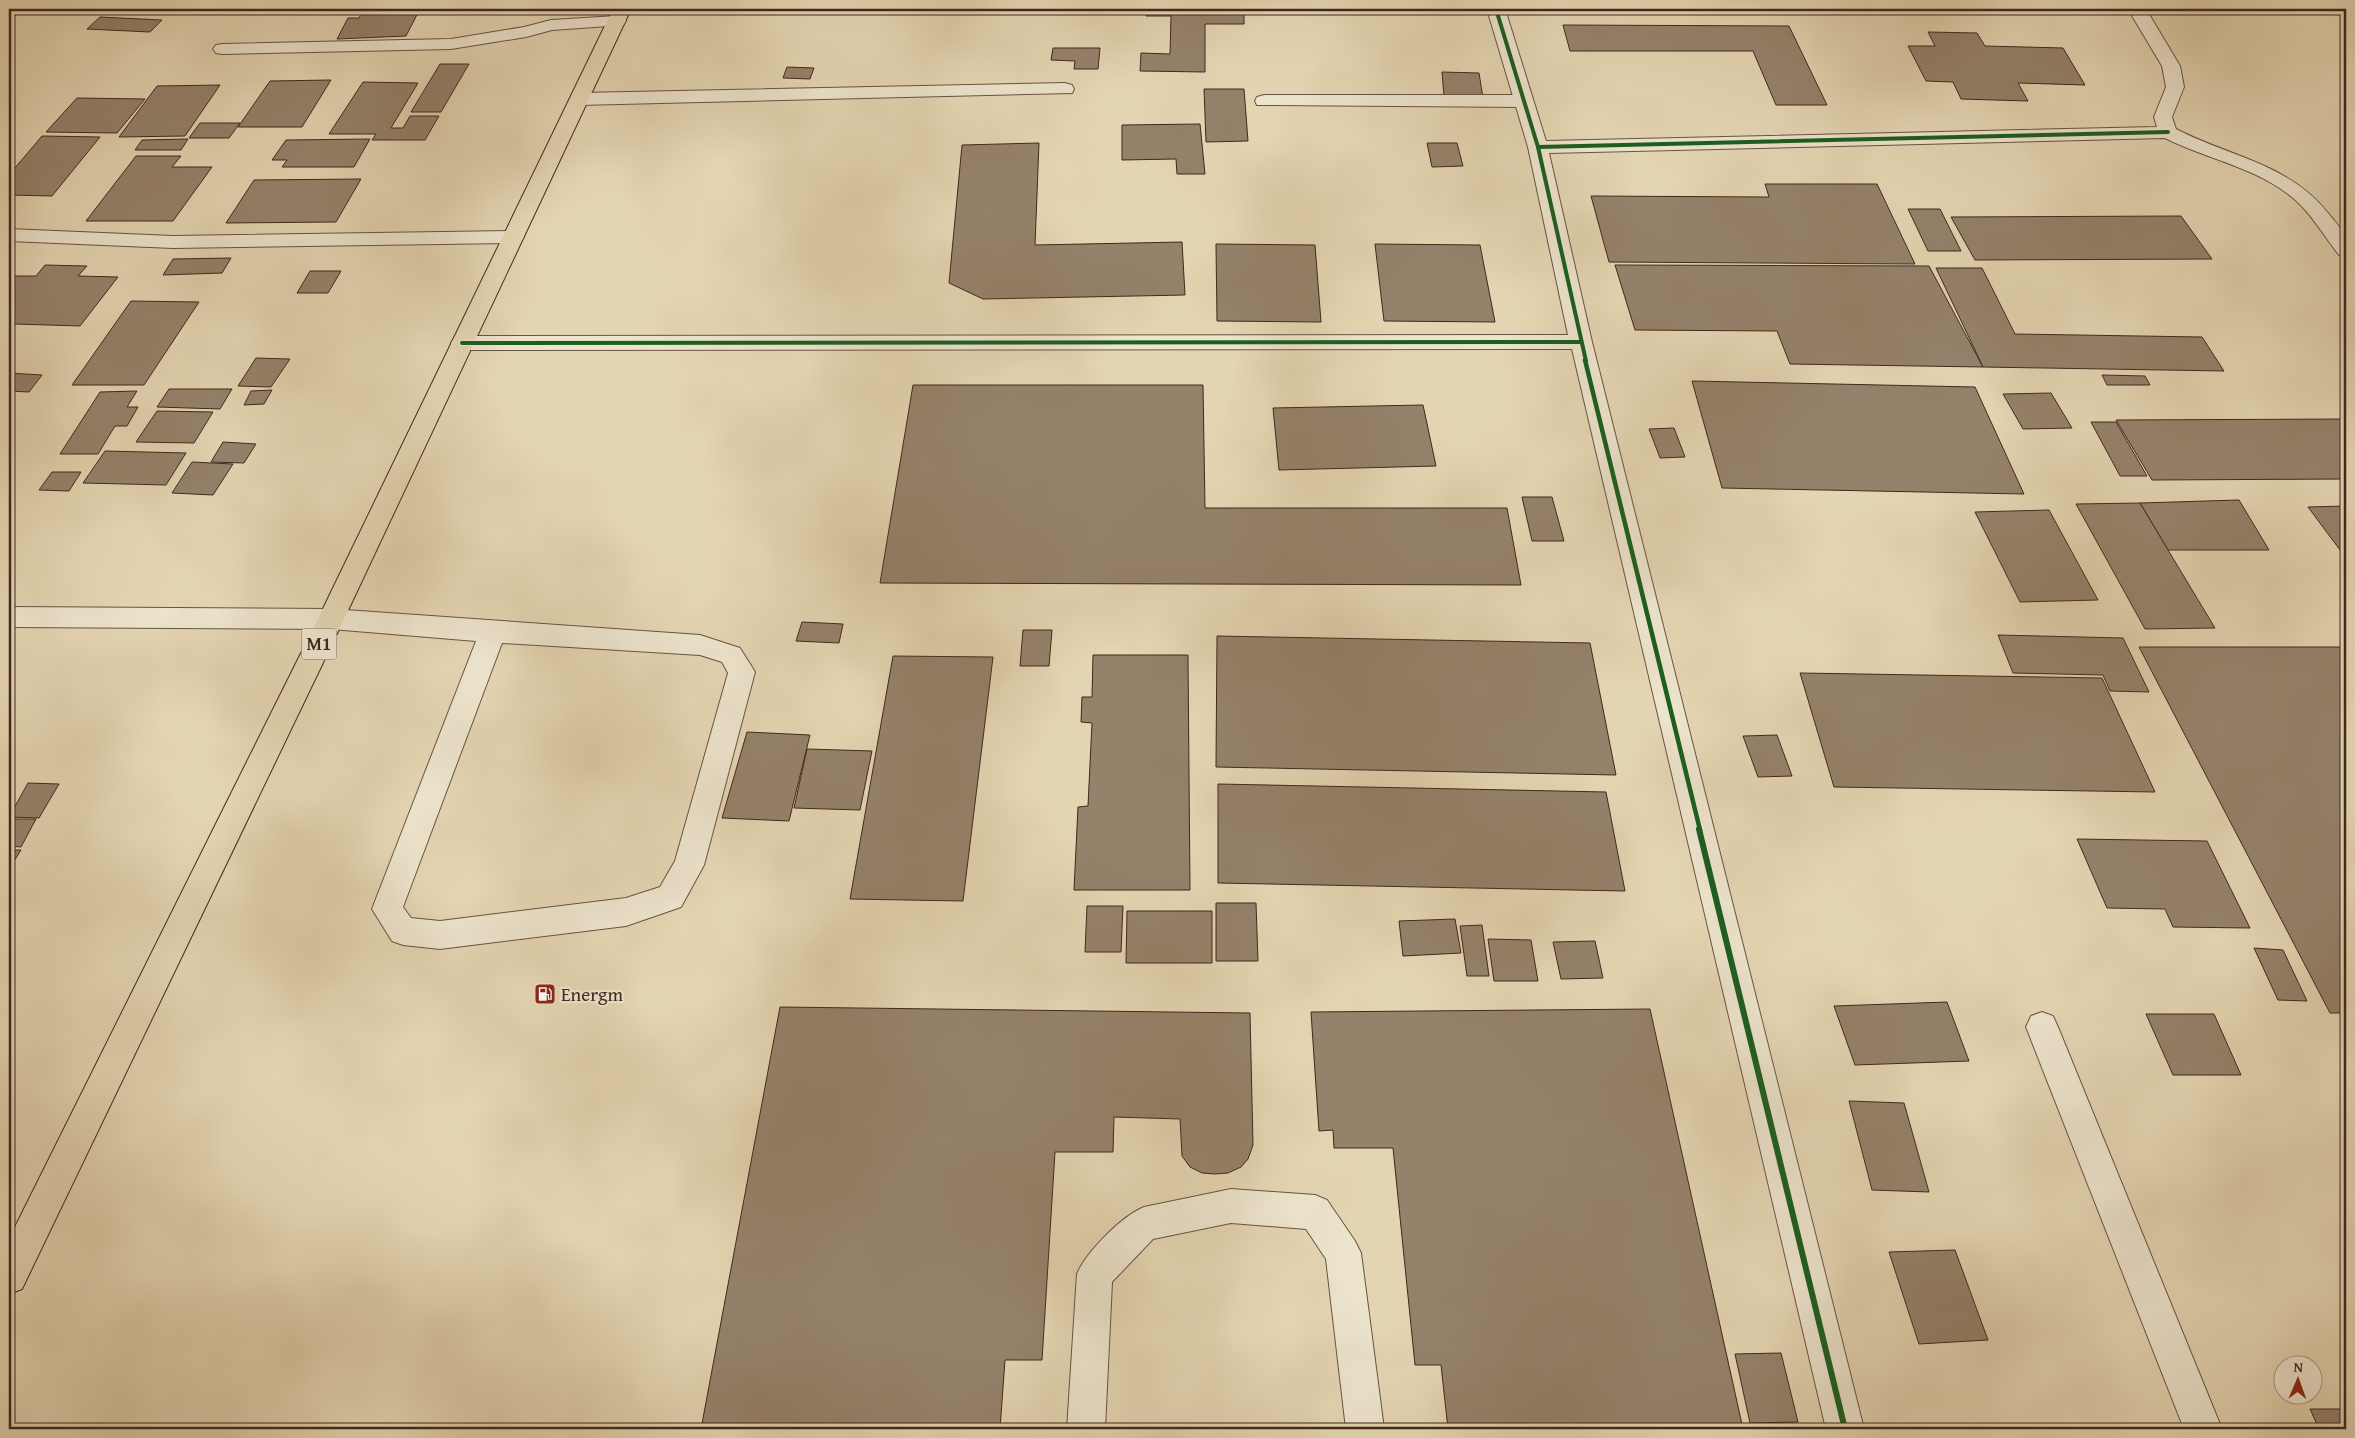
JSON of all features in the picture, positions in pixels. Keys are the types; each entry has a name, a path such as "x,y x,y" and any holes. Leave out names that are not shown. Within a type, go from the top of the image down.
{"highway":[{"name":"M1","path":"9,1276 18,1240 331,619 619,15"}],"street":[{"path":"1496,9 1538,147 1581,342 1845,1429"},
{"path":"2137,9 2171,66 2176,87 2163,116 2168,132"},
{"path":"222,49 451,44 526,32 552,24 619,15"},
{"path":"580,98 1065,90"},
{"path":"1264,101 1524,101"},
{"path":"1538,147 2168,132 2189,145 2262,171 2300,194 2346,250"},
{"path":"9,235 173,242 514,237"},
{"path":"462,343 1581,342"},
{"path":"9,617 331,619 492,632 700,645 731,655 742,672 688,865 670,897 626,912 440,935 403,931 387,909 492,632"},
{"path":"2042,1027 2203,1429"},
{"path":"1086,1429 1095,1274 1144,1224 1231,1206 1315,1212 1343,1253 1365,1429"}],"building":[{"path":"348,9 420,9 406,36 337,39 348,18 359,18 363,10 346,11"},
{"path":"1147,9 1267,9 1267,14 1244,14 1244,24 1205,24 1205,72 1140,71 1141,53 1170,54 1171,16 1146,16"},
{"path":"100,17 162,20 150,32 87,29"},
{"path":"1563,25 1789,26 1827,105 1776,105 1753,51 1570,51"},
{"path":"1928,32 1977,33 1985,46 2063,48 2085,85 2018,83 2028,101 1961,99 1953,82 1926,81 1908,46 1935,46"},
{"path":"1053,48 1100,48 1098,69 1074,69 1075,61 1051,60"},
{"path":"440,64 469,64 441,112 411,112"},
{"path":"787,67 814,68 810,79 783,78"},
{"path":"1442,72 1479,73 1483,98 1444,96"},
{"path":"331,80 302,127 238,127 270,81"},
{"path":"363,82 418,83 391,128 403,128 410,116 439,116 425,140 372,140 376,134 329,134"},
{"path":"220,85 185,136 119,137 157,86"},
{"path":"1204,89 1244,89 1248,141 1206,142"},
{"path":"77,98 145,99 117,133 46,132"},
{"path":"200,123 240,123 229,138 189,138"},
{"path":"1200,124 1205,174 1177,174 1176,159 1122,160 1122,125"},
{"path":"42,136 100,137 52,196 9,195 9,175"},
{"path":"188,139 181,150 135,150 142,140"},
{"path":"370,139 354,167 282,167 287,160 272,160 286,140"},
{"path":"1039,143 1035,245 1182,242 1185,295 983,299 949,283 962,145"},
{"path":"1427,143 1457,143 1463,166 1432,167"},
{"path":"136,156 181,156 172,167 212,167 173,221 86,221"},
{"path":"361,179 336,222 226,223 254,180"},
{"path":"1765,184 1877,184 1915,264 1609,262 1591,196 1769,197"},
{"path":"1908,209 1940,209 1961,251 1928,251"},
{"path":"2181,216 2212,259 1975,260 1951,217"},
{"path":"1216,244 1315,245 1321,322 1217,321"},
{"path":"1375,244 1480,245 1495,322 1384,321"},
{"path":"231,258 222,273 163,275 173,259"},
{"path":"45,265 87,266 78,276 118,277 80,326 15,324 9,330 9,276 36,276"},
{"path":"1615,265 1929,266 1983,367 1790,364 1777,331 1635,330"},
{"path":"1936,268 1982,268 2015,334 2202,337 2224,371 1983,367"},
{"path":"310,271 341,271 328,293 297,293"},
{"path":"131,301 199,302 144,385 72,385"},
{"path":"256,358 290,359 271,387 238,386"},
{"path":"9,373 42,375 29,392 9,391"},
{"path":"2102,375 2145,376 2150,385 2107,385"},
{"path":"1692,381 1975,387 2024,494 1722,488"},
{"path":"913,385 1203,385 1205,508 1507,508 1521,585 880,583"},
{"path":"169,389 232,389 220,409 157,407"},
{"path":"272,390 264,404 244,405 251,391"},
{"path":"137,391 127,407 138,407 127,426 115,426 98,454 60,454 100,392"},
{"path":"2051,393 2072,428 2023,429 2003,394"},
{"path":"1423,405 1436,466 1279,470 1273,408"},
{"path":"157,411 213,412 194,443 136,442"},
{"path":"2346,419 2346,479 2152,480 2116,420"},
{"path":"2091,422 2116,422 2147,476 2120,476"},
{"path":"1674,428 1685,457 1660,458 1649,429"},
{"path":"223,442 256,444 244,463 211,462"},
{"path":"105,451 186,453 166,485 83,483"},
{"path":"192,462 233,464 213,495 172,493"},
{"path":"52,472 81,472 69,491 39,490"},
{"path":"1522,497 1552,497 1564,541 1532,541"},
{"path":"2239,500 2269,550 2168,550 2140,503"},
{"path":"2140,503 2215,628 2145,629 2076,504"},
{"path":"2346,506 2346,558 2308,507"},
{"path":"2049,510 2098,600 2020,602 1975,512"},
{"path":"802,622 843,624 839,643 796,641"},
{"path":"1023,630 1052,630 1049,666 1020,666"},
{"path":"1998,635 2123,638 2149,692 2110,691 2103,675 2013,673"},
{"path":"1217,636 1590,643 1616,775 1216,767"},
{"path":"2139,647 2346,647 2346,1013 2330,1013"},
{"path":"1093,655 1188,655 1190,890 1074,890 1078,807 1088,806 1092,723 1081,722 1082,697 1092,697"},
{"path":"893,656 993,657 963,901 850,899"},
{"path":"1800,673 2102,678 2155,792 1834,787"},
{"path":"747,732 810,735 789,821 722,818"},
{"path":"1777,735 1792,776 1758,777 1743,736"},
{"path":"807,749 872,751 860,810 794,808"},
{"path":"28,783 59,784 39,818 9,817"},
{"path":"1218,784 1606,792 1625,891 1218,883"},
{"path":"15,819 36,819 21,847 9,846 9,829"},
{"path":"2077,839 2207,841 2250,928 2173,927 2165,909 2107,908"},
{"path":"9,850 21,850 9,869"},
{"path":"1216,903 1256,903 1258,961 1216,961"},
{"path":"1087,906 1123,906 1121,952 1085,952"},
{"path":"1127,911 1212,911 1212,963 1126,963"},
{"path":"1455,919 1461,953 1403,956 1399,921"},
{"path":"1482,925 1489,976 1467,976 1460,926"},
{"path":"1488,939 1531,940 1538,981 1494,981"},
{"path":"1595,941 1603,978 1561,979 1553,942"},
{"path":"2254,948 2283,950 2307,1001 2278,1000"},
{"path":"1947,1002 1969,1061 1855,1065 1834,1006"},
{"path":"780,1007 1250,1013 1253,1145 1248,1159 1241,1167 1228,1173 1202,1173 1190,1167 1182,1156 1180,1119 1114,1117 1113,1152 1055,1152 1042,1360 1005,1360 1000,1429 701,1429"},
{"path":"1650,1009 1743,1429 1448,1429 1441,1365 1415,1365 1393,1148 1334,1148 1333,1130 1319,1131 1311,1012"},
{"path":"2146,1014 2214,1014 2241,1075 2173,1075"},
{"path":"1849,1101 1904,1103 1929,1192 1872,1190"},
{"path":"1955,1250 1988,1340 1919,1344 1889,1252"},
{"path":"1781,1353 1798,1422 1750,1423 1735,1354"},
{"path":"2310,1409 2346,1409 2346,1429 2319,1429"}],"cycle path":[{"path":"1496,9 1538,147 1581,342 1845,1429"},
{"path":"1538,147 2168,132"},
{"path":"462,343 1581,342"}],"place":[{"name":"Energm","path":"545,994"}]}
